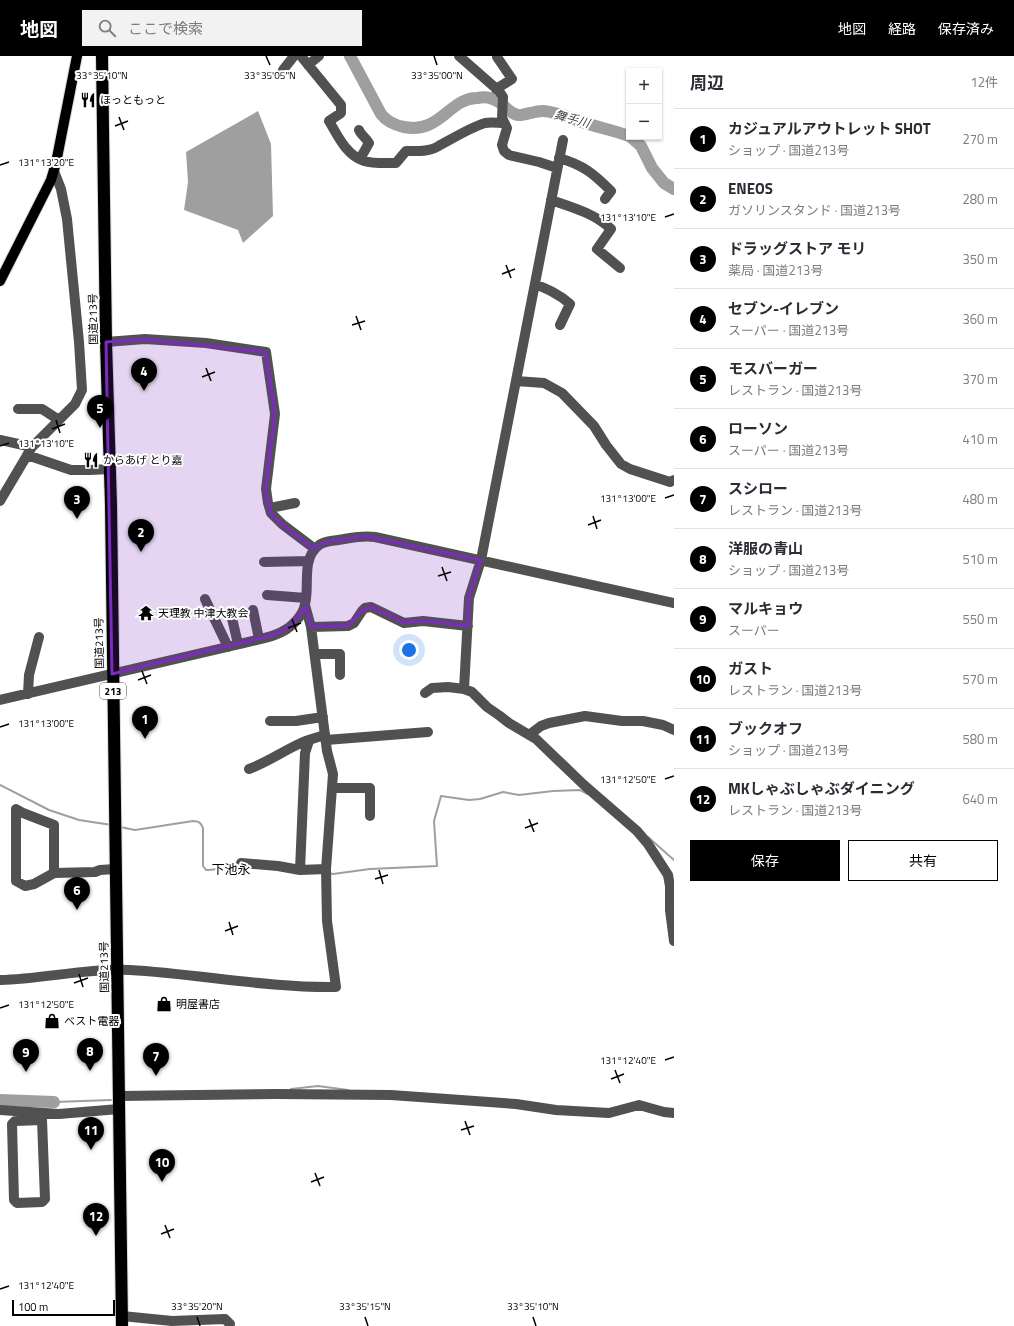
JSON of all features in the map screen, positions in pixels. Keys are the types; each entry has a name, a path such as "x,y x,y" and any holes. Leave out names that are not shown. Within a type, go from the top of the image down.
{"highway":[{"name":"国道213号","path":"102,56 106,342 110,469 122,1321"}],"main road":[{"path":"0,281 48,187 54,171 75,57"}],"street":[{"path":"283,70 294,56"},
{"path":"301,56 341,105 341,113 329,121 342,143 351,154 360,160 396,163 406,151 419,151 436,148 444,142 481,125 488,123 504,123"},
{"path":"308,65 319,56"},
{"path":"459,56 503,97 502,113 507,130 502,145 506,153 557,168"},
{"path":"496,58 512,79 496,89"},
{"path":"359,130 361,134 366,137 369,143 360,160"},
{"path":"464,689 469,598 481,560 562,140"},
{"path":"559,158 575,163 595,175 611,190 605,199"},
{"path":"0,501 30,451 78,399 82,390 79,342 66,219 62,189 54,171"},
{"path":"551,200 584,212 611,228 597,249 620,268"},
{"path":"534,284 564,298 570,304 560,325"},
{"path":"106,342 146,339 206,343 266,352 275,414 266,489 271,513 282,524 315,549"},
{"path":"516,381 544,383 562,393 594,426 606,445 621,464 630,469 670,482 674,480"},
{"path":"18,409 42,409 59,420"},
{"path":"0,440 30,451 71,470 110,469"},
{"path":"270,508 295,503"},
{"path":"0,980 117,970 304,987 336,987 327,921 326,868 333,774 327,751 315,654 306,601 309,561 312,552 318,545 324,542 365,536 674,603"},
{"path":"264,562 309,561"},
{"path":"267,596 306,601"},
{"path":"205,599 233,646"},
{"path":"0,700 233,646 274,635 290,627 301,614 306,601"},
{"path":"311,627 348,626 354,623 365,608 371,607 404,623 423,621 468,626"},
{"path":"253,610 259,639"},
{"path":"231,614 233,646"},
{"path":"28,694 29,675 39,637"},
{"path":"315,654 340,654 340,675"},
{"path":"425,693 432,688 448,686 472,692 486,707 536,739 584,785 637,831 648,844 668,875 670,886 670,910 674,940"},
{"path":"529,735 541,726 549,723 585,716 622,721 643,721 663,725 674,730"},
{"path":"270,721 296,721 323,717"},
{"path":"250,769 264,764 302,742 315,739 325,737 428,732"},
{"path":"300,870 305,753 309,741"},
{"path":"332,788 370,788 370,816"},
{"path":"54,873 54,825 16,809 16,881 25,886 34,884 54,873 96,872 100,870 115,869"},
{"path":"242,863 278,866 300,870 326,868"},
{"path":"119,1096 277,1094 391,1095 516,1104 556,1110 610,1113 639,1105 664,1112 674,1113"},
{"path":"42,1116 45,1199 42,1202 17,1203 14,1200 12,1124 15,1121 42,1116 119,1109"},
{"path":"0,1110 42,1116"},
{"path":"122,1321 172,1321 224,1318 230,1324"}],"highlighted area":[{"path":"145,339 266,352 275,414 266,489 268,503 271,513 282,524 313,548 325,542 365,536 481,560 469,598 468,626 423,621 404,623 371,607 362,611 348,626 311,627 306,607 290,627 274,635 112,674 106,342"}],"shaded area":[{"path":"258,111 271,144 273,216 243,243 238,230 184,210 188,182 186,152"}],"waterway":[{"name":"舞手川","path":"350,56 383,117 391,123 397,125 417,128 436,121 467,100 491,98 498,101 514,114 523,115 541,111 548,112 626,135"},
{"name":"舞手川","path":"634,140 641,146 652,168 664,183 674,189"},
{"path":"0,785 49,810 79,820 112,825"},
{"path":"329,873 333,874 370,869 437,866 434,821 441,796 469,800 480,799 503,792 519,795 553,791 580,790 587,794"},
{"path":"120,827 135,830 197,821 203,828 203,866 206,870 239,867"},
{"path":"648,837 674,860"},
{"path":"291,1089 318,1086 348,1090"},
{"path":"0,1100 54,1102"},
{"path":"54,1102 111,1100"}],"place":[{"name":"ほっともっと","path":"88,100"},
{"name":"セブン-イレブン","path":"144,391"},
{"name":"モスバーガー","path":"100,428"},
{"name":"からあげ とり嘉","path":"91,460"},
{"name":"ドラッグストア モリ","path":"77,519"},
{"name":"ENEOS","path":"141,552"},
{"name":"天理教 中津大教会","path":"146,613"},
{"name":"カジュアルアウトレット SHOT","path":"145,739"},
{"name":"ローソン","path":"77,910"},
{"name":"明屋書店","path":"164,1004"},
{"name":"ベスト電器","path":"52,1021"},
{"name":"洋服の青山","path":"90,1071"},
{"name":"マルキョウ","path":"26,1072"},
{"name":"スシロー","path":"156,1076"},
{"name":"ブックオフ","path":"91,1150"},
{"name":"ガスト","path":"162,1182"},
{"name":"MKしゃぶしゃぶダイニング","path":"96,1236"}],"district":[{"name":"下池永","path":"231,869"}]}
